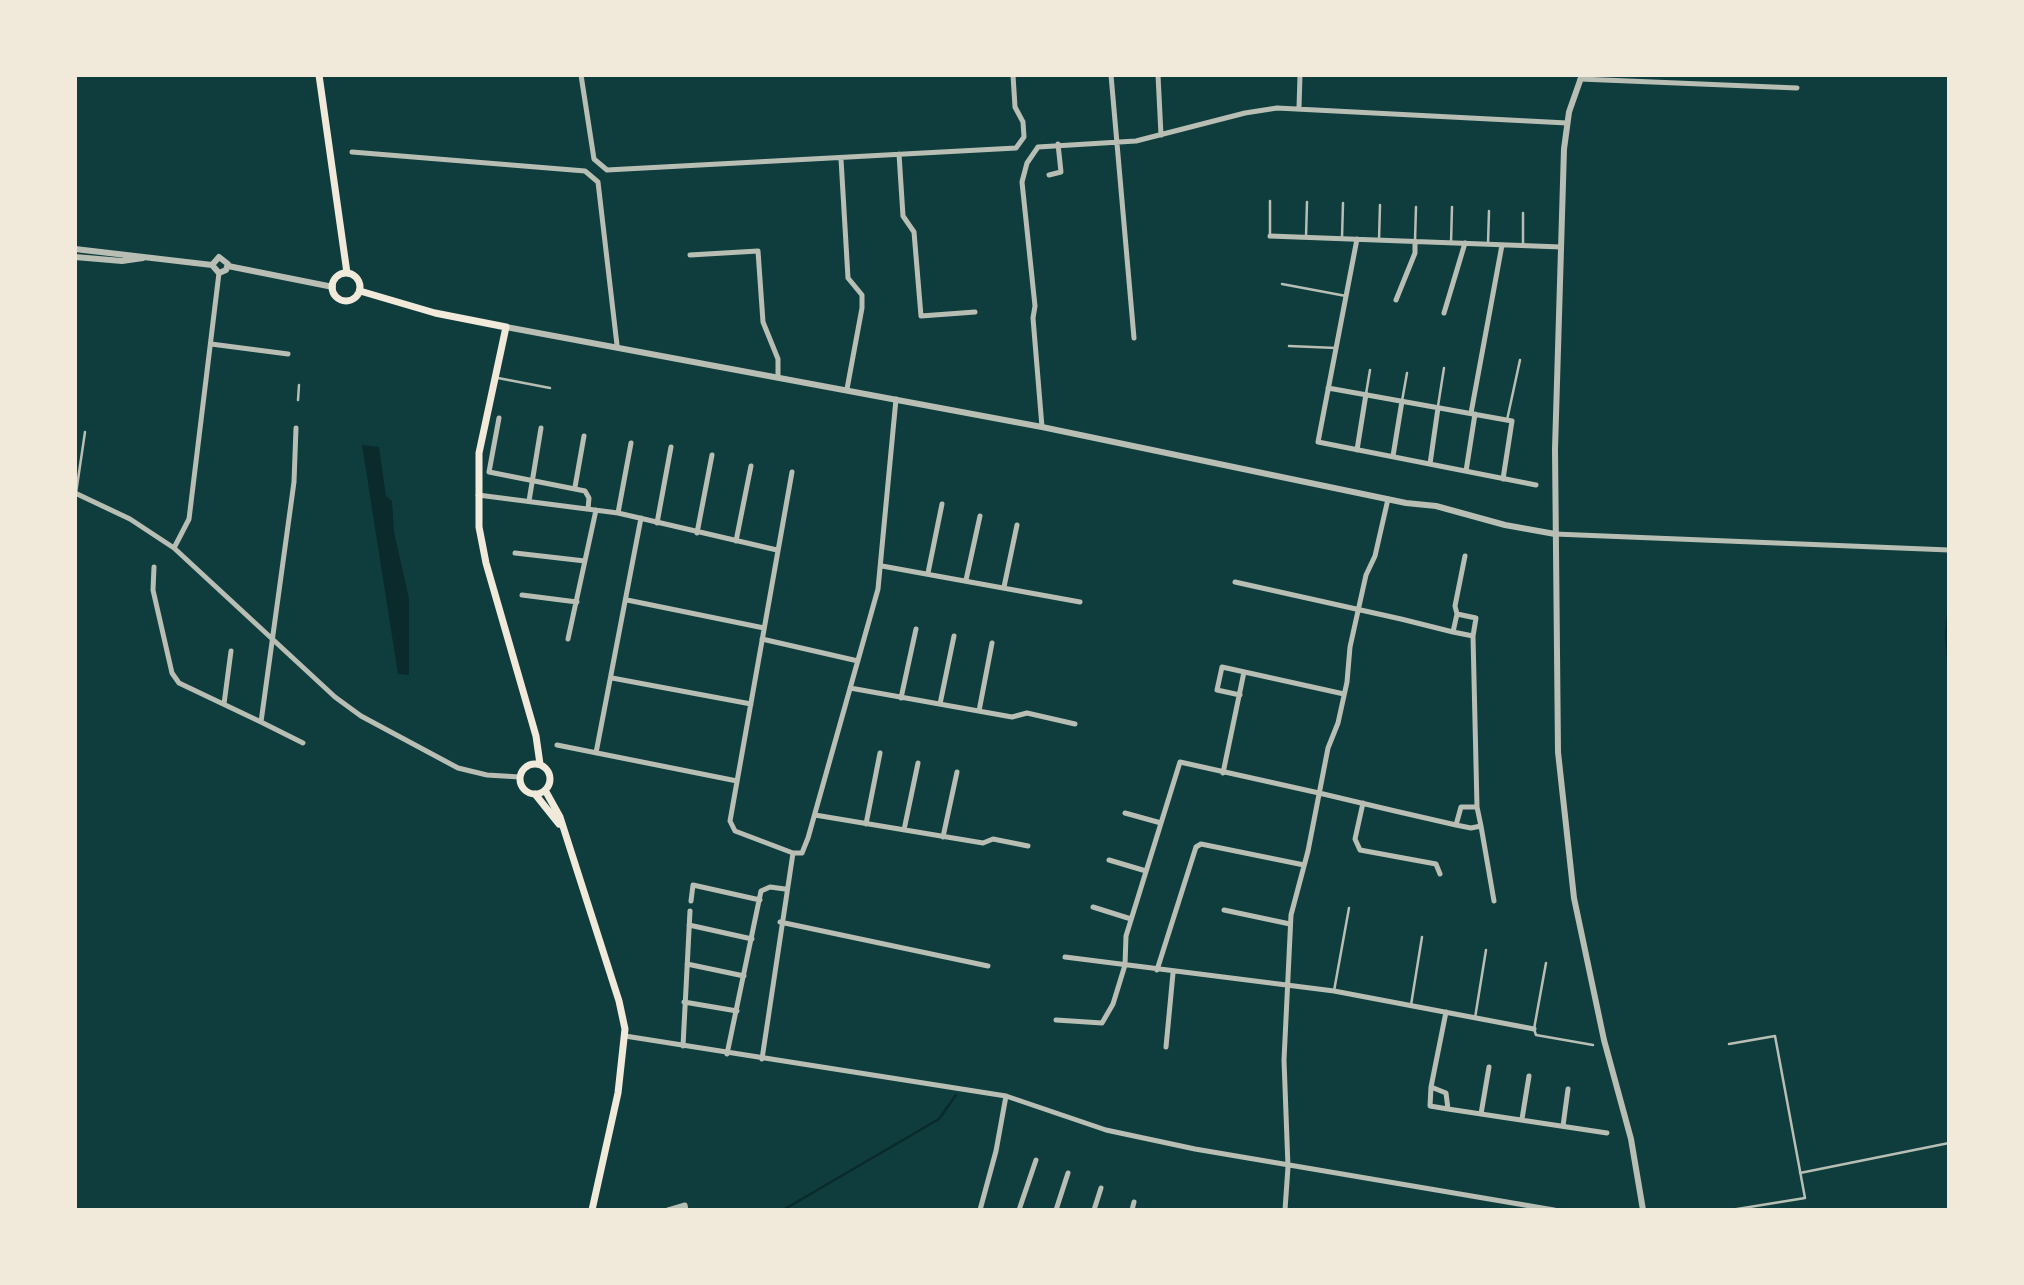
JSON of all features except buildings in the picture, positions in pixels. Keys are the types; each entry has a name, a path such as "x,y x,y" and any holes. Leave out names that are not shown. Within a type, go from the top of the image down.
{"main road":[{"path":"319,75 347,273 358,281 360,291 356,297 346,301 338,298 333,287 337,277 347,273"},
{"path":"360,291 435,313 506,327 482,435 477,495 486,563 536,736 540,764"},
{"path":"536,794 545,790 550,778 547,769 540,764 528,765 520,776 522,787 536,794 563,829"},
{"path":"545,790 557,809 619,1001 625,1036 618,1093 592,1210"}],"street":[{"path":"581,75 594,159 607,170 1016,148 1024,137 1023,122 1016,107 1013,75"},
{"path":"1111,75 1115,142 1135,338"},
{"path":"1158,75 1161,135"},
{"path":"1299,108 1300,75"},
{"path":"1643,1210 1626,1115 1586,956 1565,834 1558,752 1555,534 1561,247 1567,123 1581,77 1797,88"},
{"path":"1042,427 1033,317 1034,295 1022,181 1038,147 1115,142 1161,135 1245,113 1299,108 1567,123"},
{"path":"1049,175 1061,172 1058,144"},
{"path":"352,152 586,171 598,182 617,345"},
{"path":"899,155 903,216 914,232 921,316 975,312"},
{"path":"841,159 848,278 862,295 863,308 847,389"},
{"path":"1270,236 1561,247"},
{"path":"1357,239 1318,442 1536,485"},
{"path":"1396,300 1415,253 1415,241"},
{"path":"1444,313 1465,243"},
{"path":"1466,471 1473,413 1502,245"},
{"path":"75,249 212,265 219,273"},
{"path":"690,255 758,251 763,322 778,359 778,376"},
{"path":"75,257 122,261 148,257"},
{"path":"212,265 214,260 221,257 228,266 333,287"},
{"path":"174,548 189,519 219,273 228,266"},
{"path":"506,327 617,345 631,352 778,376 1042,427 1388,499 1436,506 1506,525 1555,534 1949,550"},
{"path":"211,344 288,354"},
{"path":"1328,388 1512,421 1503,479"},
{"path":"1357,450 1366,394"},
{"path":"792,472 730,827 793,853 804,850 815,815 882,566 896,400"},
{"path":"1393,456 1402,401"},
{"path":"1430,464 1438,408"},
{"path":"499,418 489,471 575,487 588,494 588,509"},
{"path":"261,722 294,482 296,428"},
{"path":"529,501 541,428"},
{"path":"575,487 584,436"},
{"path":"618,513 631,443"},
{"path":"657,523 671,447"},
{"path":"697,533 712,454"},
{"path":"736,541 751,466"},
{"path":"76,493 130,519 174,548 344,704 393,735 467,771 520,776"},
{"path":"477,495 618,513 777,550"},
{"path":"1285,1210 1288,1167 1284,1073 1290,924 1344,694 1366,575 1375,556 1388,499"},
{"path":"928,573 942,504"},
{"path":"568,639 596,510"},
{"path":"966,580 980,516"},
{"path":"596,753 641,519"},
{"path":"1004,587 1017,525"},
{"path":"515,553 585,561"},
{"path":"1453,632 1465,556"},
{"path":"882,566 1080,602"},
{"path":"154,567 153,590 172,673 179,683 303,743"},
{"path":"1235,582 1473,636"},
{"path":"522,595 577,602"},
{"path":"627,600 764,628"},
{"path":"1457,614 1476,618 1473,636 1477,807 1494,901"},
{"path":"901,698 916,629"},
{"path":"940,704 954,636"},
{"path":"762,639 858,661"},
{"path":"979,711 992,643"},
{"path":"224,704 231,651"},
{"path":"1240,695 1217,690 1222,667 1344,694"},
{"path":"1223,773 1244,672"},
{"path":"612,678 751,704"},
{"path":"850,688 1012,717 1027,713 1075,723"},
{"path":"557,745 737,781"},
{"path":"866,824 880,753"},
{"path":"1056,1020 1102,1023 1125,965 1126,936 1180,762 1456,825 1471,828 1481,826"},
{"path":"904,830 919,763"},
{"path":"943,837 957,772"},
{"path":"1363,803 1355,839 1360,850 1436,864 1440,874"},
{"path":"1456,825 1461,807 1477,807"},
{"path":"1125,813 1161,823"},
{"path":"815,815 984,843 993,839 1028,846"},
{"path":"1157,970 1196,848 1201,844 1304,864"},
{"path":"762,1059 780,922 793,853"},
{"path":"1109,860 1146,871"},
{"path":"691,901 693,885 760,900"},
{"path":"727,1054 760,900 765,888 785,889"},
{"path":"1093,907 1131,919"},
{"path":"1224,910 1290,924"},
{"path":"682,1046 691,911"},
{"path":"780,922 988,966"},
{"path":"689,925 752,939"},
{"path":"1065,957 1173,973 1334,991 1534,1029"},
{"path":"687,964 744,976"},
{"path":"1166,1047 1173,973"},
{"path":"684,1002 737,1011"},
{"path":"1446,1012 1431,1087 1430,1106 1607,1133"},
{"path":"625,1036 1006,1096 1106,1130 1288,1167 1554,1210"},
{"path":"1481,1114 1489,1067"},
{"path":"1522,1119 1529,1076"},
{"path":"1431,1087 1446,1093 1448,1109"},
{"path":"1563,1126 1568,1089"},
{"path":"980,1210 1006,1096"},
{"path":"1019,1210 1036,1160"},
{"path":"1056,1210 1068,1173"},
{"path":"1094,1210 1101,1188"},
{"path":"1132,1210 1134,1202"},
{"path":"668,1210 685,1205 686,1210"}],"lane":[{"path":"1270,201 1270,236"},
{"path":"1306,237 1307,202"},
{"path":"1342,238 1343,203"},
{"path":"1379,240 1380,205"},
{"path":"1415,241 1416,207"},
{"path":"1451,243 1452,208"},
{"path":"1488,244 1489,211"},
{"path":"1522,246 1523,213"},
{"path":"1282,284 1346,296"},
{"path":"1289,346 1336,348"},
{"path":"1507,420 1520,360"},
{"path":"1438,408 1444,368"},
{"path":"1366,394 1370,370"},
{"path":"1402,401 1407,373"},
{"path":"495,377 550,388"},
{"path":"298,400 299,385"},
{"path":"76,493 85,432"},
{"path":"1334,991 1349,908"},
{"path":"1410,1005 1422,937"},
{"path":"1475,1018 1486,950"},
{"path":"1546,963 1534,1029 1536,1035 1593,1045"},
{"path":"1729,1044 1775,1036 1805,1198 1731,1210"},
{"path":"1800,1173 1949,1143"}],"water":[{"path":"362,445 379,447 386,496 392,501 394,532 409,599 409,675 398,674"}],"waterway":[{"path":"1949,605 1946,634 1949,671"},
{"path":"783,1210 939,1119 956,1095"}]}
